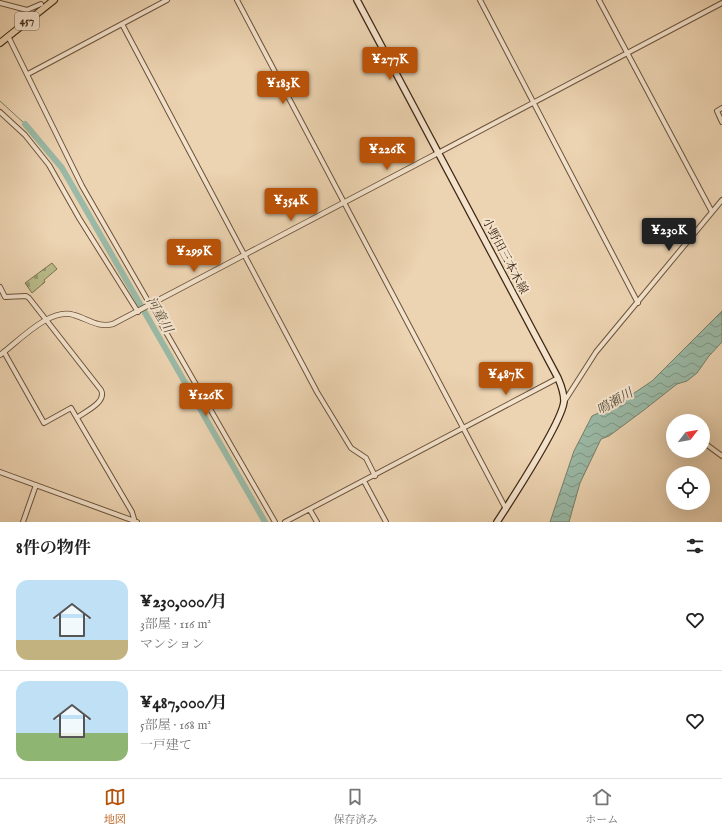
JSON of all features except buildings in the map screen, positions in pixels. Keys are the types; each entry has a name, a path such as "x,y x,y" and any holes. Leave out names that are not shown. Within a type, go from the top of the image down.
{"highway":[{"name":"457","path":"0,43 41,4 54,0"}],"main road":[{"name":"小野田三本木線","path":"357,0 558,378 564,402"},
{"path":"497,522 554,426 564,402"}],"street":[{"path":"28,74 167,0"},
{"path":"237,0 462,429 506,509"},
{"path":"480,0 638,303"},
{"path":"599,0 712,212"},
{"path":"136,522 78,417 71,408 44,424 2,354 47,319 57,314 71,314 104,326 113,324 245,256 722,1"},
{"path":"0,4 27,10 41,4"},
{"path":"122,24 316,392 351,448 366,458 375,476"},
{"path":"8,36 82,186 275,522"},
{"path":"722,108 717,111 722,122"},
{"path":"0,112 25,135 49,165 79,218 139,311"},
{"path":"564,402 596,352 722,200"},
{"path":"0,287 5,296 27,296 47,319 102,392 101,401 78,417"},
{"path":"285,522 375,476 558,378"},
{"path":"710,447 722,456"},
{"path":"0,472 136,522"},
{"path":"364,481 386,522"},
{"path":"23,522 36,485"},
{"path":"310,510 317,522"}],"green space":[{"path":"52,263 57,269 32,293 25,283"}],"water":[{"path":"722,311 722,342 709,356 697,373 687,381 677,384 609,436 601,439 580,483 569,522 550,522 574,451 592,416 618,404 652,381"}],"waterway":[{"path":"0,101 25,124"},
{"name":"河童川","path":"25,124 62,168 265,522"}],"water label":[{"name":"鳴瀬川","path":"615,402"}]}
